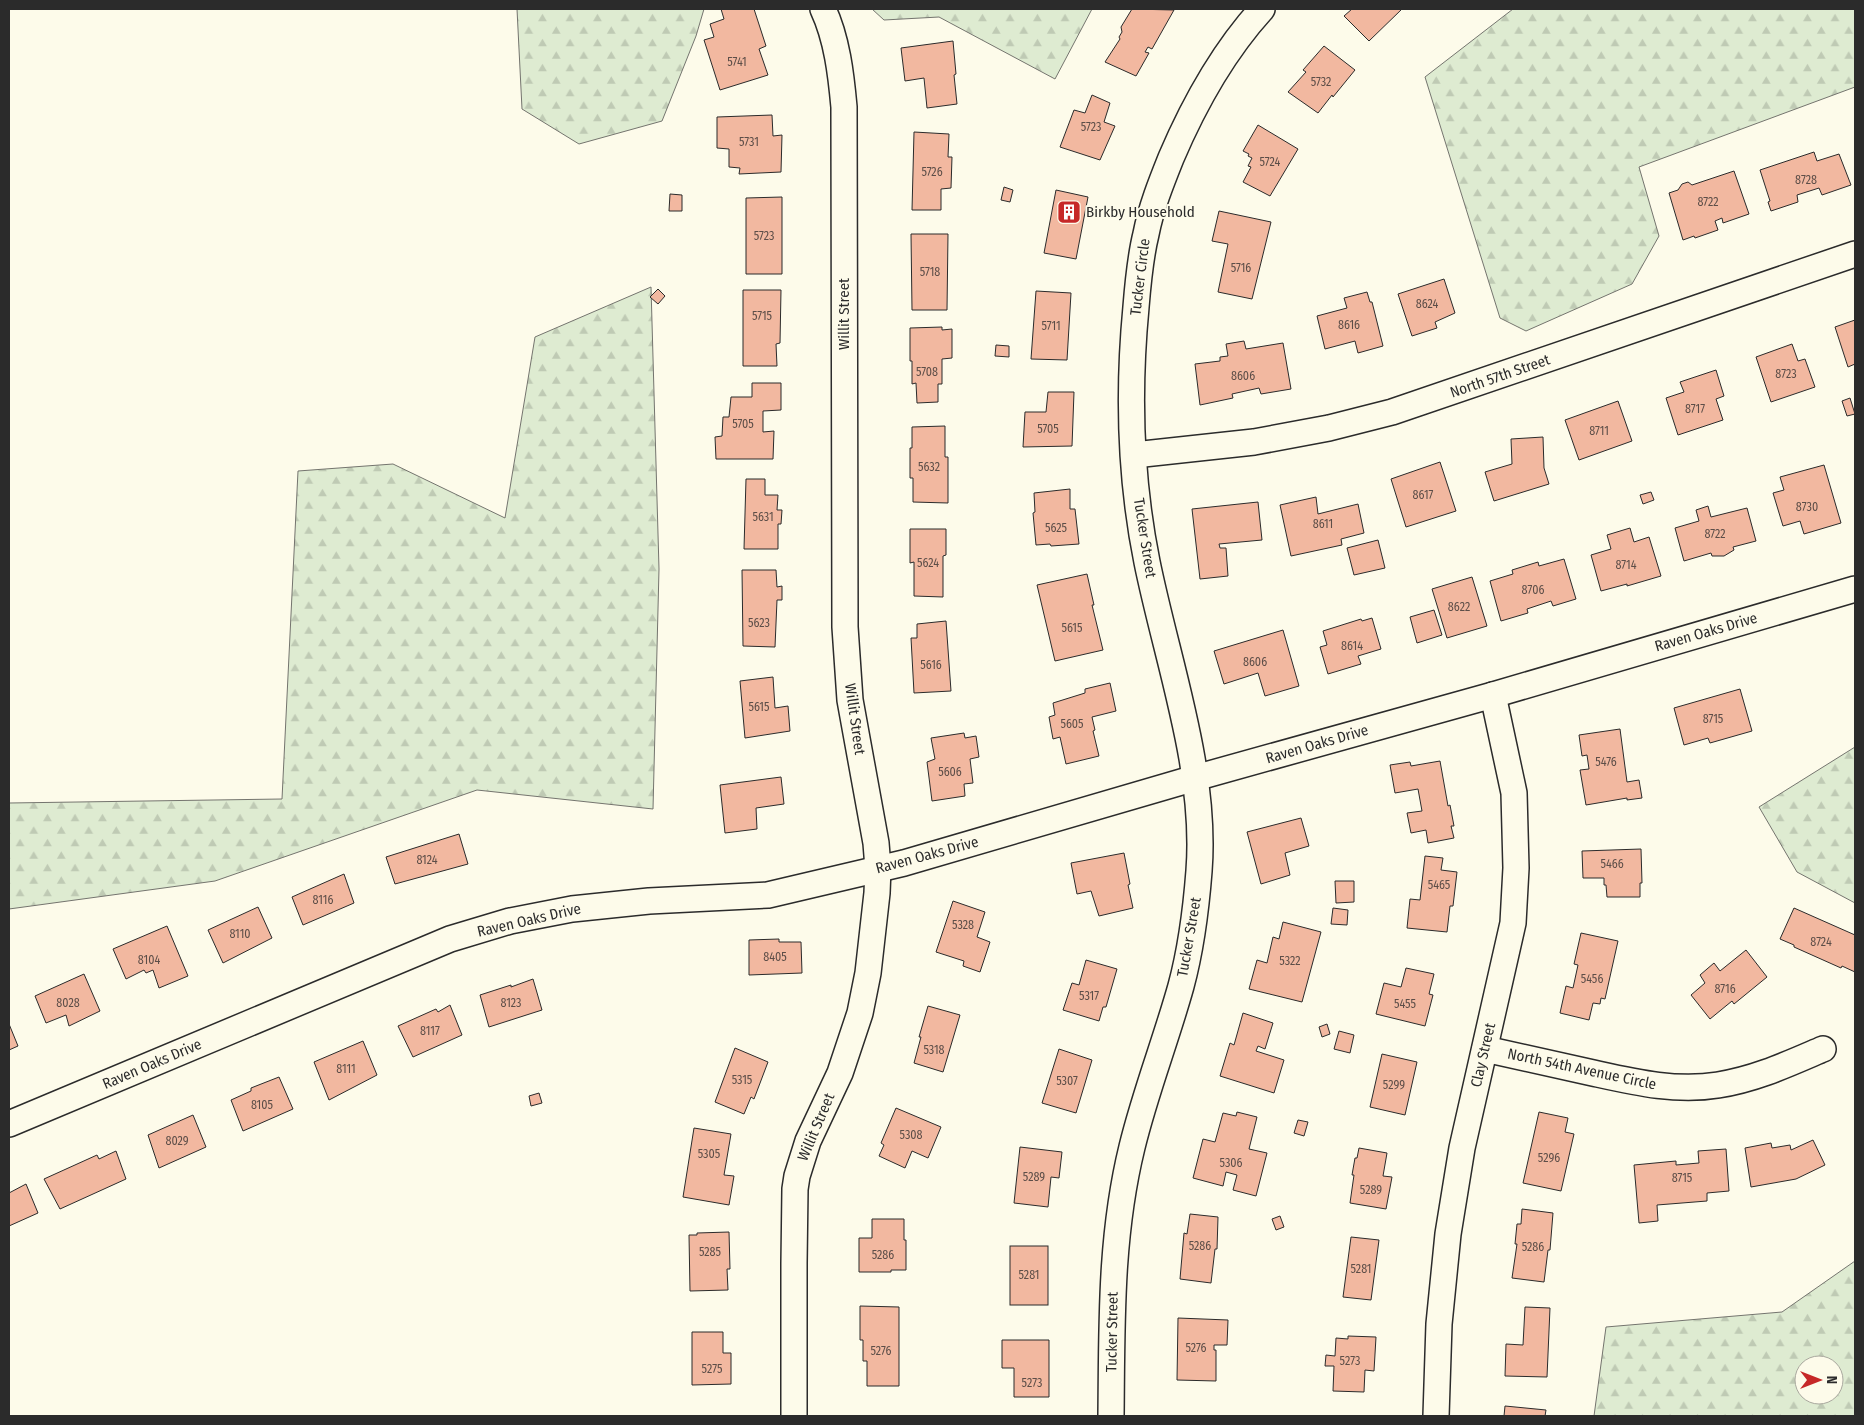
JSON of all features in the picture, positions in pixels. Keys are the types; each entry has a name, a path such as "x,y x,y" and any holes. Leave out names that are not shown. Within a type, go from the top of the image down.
{"street":[{"name":"Willit Street","path":"794,1416 794,1263 795,1190 797,1176 808,1141 840,1073 860,1014 868,973 878,868 876,843 849,691 845,627 844,107 841,78 833,38 823,9"},
{"name":"Tucker Circle","path":"1134,455 1131,428 1132,350 1140,263 1146,232 1159,189 1186,123 1199,97 1216,68 1262,9"},
{"name":"North 57th Street","path":"1134,455 1254,442 1329,428 1392,412 1855,254"},
{"name":"Tucker Street","path":"1111,1416 1112,1304 1116,1236 1124,1185 1132,1143 1181,983 1193,933 1200,867 1199,816 1190,747 1146,559 1139,513 1134,455"},
{"name":"Raven Oaks Drive","path":"9,1124 450,940 510,921 572,909 649,901 768,895 904,863 1855,589"},
{"name":"Clay Street","path":"1436,1416 1439,1324 1448,1234 1462,1148 1513,923 1516,868 1514,793 1493,694"},
{"name":"North 54th Avenue Circle","path":"1485,1049 1654,1086 1698,1087 1747,1080 1823,1049"}],"green space":[{"path":"517,9 704,9 696,36 662,121 579,144 522,109"},
{"path":"872,9 1092,9 1055,79 939,17 884,20"},
{"path":"1513,9 1855,9 1855,87 1639,167 1659,236 1632,284 1526,331 1500,318 1425,77"},
{"path":"651,287 659,569 653,809 477,790 215,881 9,909 9,803 282,799 298,471 393,464 505,518 535,337"},
{"path":"1855,747 1855,903 1797,872 1759,807"},
{"path":"1855,1261 1855,1416 1594,1416 1606,1327 1782,1312"}],"building":[{"path":"721,9 754,9 766,46 759,49 768,75 720,90 704,40 714,37 710,24 724,19"},
{"path":"1132,9 1174,10 1152,49 1148,47 1145,52 1149,53 1136,76 1105,62 1120,39 1121,27"},
{"path":"1352,9 1402,9 1369,41 1344,16"},
{"path":"953,41 957,104 927,108 924,78 905,81 901,48"},
{"path":"1324,46 1355,70 1318,113 1288,92 1306,72 1303,70"},
{"path":"1092,95 1110,103 1104,122 1115,126 1100,160 1060,147 1074,110 1085,113"},
{"path":"772,115 773,136 782,135 781,172 739,174 740,168 729,167 729,149 717,148 717,117"},
{"path":"1258,125 1298,149 1270,196 1243,182 1251,167 1248,166 1252,158 1243,151"},
{"path":"914,132 949,134 948,157 952,157 951,188 941,189 941,210 912,210"},
{"path":"1814,152 1817,161 1839,154 1851,185 1822,195 1819,188 1797,195 1798,202 1771,211 1768,202 1770,201 1760,170"},
{"path":"1734,171 1749,214 1723,223 1722,218 1715,221 1718,230 1683,240 1669,193 1678,190 1682,184 1688,182 1692,185"},
{"path":"1004,187 1013,190 1010,202 1001,200"},
{"name":"Birkby Household","path":"1056,190 1088,197 1076,259 1044,253"},
{"path":"670,194 682,195 682,211 669,211"},
{"path":"782,197 782,274 746,274 746,198"},
{"path":"1219,211 1271,222 1252,299 1218,292 1228,244 1212,241"},
{"path":"911,234 948,234 947,310 912,310"},
{"path":"1444,279 1455,313 1435,322 1437,328 1412,336 1398,294"},
{"path":"658,289 665,296 658,304 650,297"},
{"path":"743,290 781,290 780,343 776,344 777,366 743,366"},
{"path":"1036,291 1071,293 1067,360 1031,359"},
{"path":"1367,292 1370,302 1372,302 1383,346 1358,353 1355,341 1325,349 1317,316 1347,308 1344,298"},
{"path":"1855,320 1855,364 1848,367 1835,327"},
{"path":"942,327 942,330 952,329 952,358 942,359 942,384 938,384 938,402 917,403 916,383 912,384 910,328"},
{"path":"1244,341 1246,349 1283,343 1291,389 1261,394 1259,388 1232,394 1233,398 1200,405 1195,364 1220,361 1220,357 1228,356 1226,344"},
{"path":"1792,344 1798,361 1805,359 1815,387 1771,402 1756,357"},
{"path":"996,345 1009,346 1009,357 995,356"},
{"path":"1716,370 1724,396 1716,399 1723,420 1678,435 1666,398 1684,392 1680,382"},
{"path":"752,383 781,383 781,410 763,411 763,432 774,431 773,459 716,459 715,437 722,436 723,417 729,417 731,397 752,397"},
{"path":"1048,392 1074,392 1072,446 1023,447 1025,412 1046,412"},
{"path":"1850,398 1855,414 1847,416 1842,401"},
{"path":"1618,401 1632,441 1579,460 1565,420"},
{"path":"945,426 945,457 948,457 948,503 913,502 913,478 910,478 912,427"},
{"path":"1543,437 1544,468 1549,484 1494,501 1485,472 1512,464 1511,439"},
{"path":"1440,462 1456,511 1406,527 1391,479"},
{"path":"1824,465 1841,523 1804,534 1800,521 1783,526 1773,493 1784,490 1780,477"},
{"path":"746,479 765,479 765,495 778,495 777,510 782,510 781,524 778,524 778,549 744,549"},
{"path":"1070,489 1070,509 1075,509 1079,544 1036,545 1033,513 1035,512 1034,493"},
{"path":"1651,492 1654,500 1643,504 1640,495"},
{"path":"1316,497 1318,514 1358,504 1364,533 1341,539 1342,545 1291,556 1280,505"},
{"path":"1258,502 1262,540 1219,544 1220,548 1226,548 1228,576 1200,579 1192,509"},
{"path":"1708,506 1711,517 1747,508 1756,541 1733,547 1734,550 1724,556 1712,556 1711,553 1684,561 1675,528 1699,521 1696,510"},
{"path":"1630,528 1634,542 1649,537 1661,576 1601,591 1591,555 1611,549 1607,535"},
{"path":"910,529 946,529 946,555 943,556 943,597 914,596 914,562 910,563"},
{"path":"1378,540 1385,568 1354,575 1347,548"},
{"path":"1564,559 1576,599 1553,606 1551,601 1527,609 1528,613 1501,621 1490,581 1513,574 1512,570 1538,562 1539,566"},
{"path":"742,570 776,570 777,587 782,586 782,600 777,600 775,647 743,646"},
{"path":"1087,574 1103,650 1055,661 1037,585"},
{"path":"1472,577 1487,626 1447,638 1432,589"},
{"path":"1434,610 1442,635 1417,643 1410,617"},
{"path":"1372,618 1381,649 1358,656 1361,664 1328,674 1320,647 1327,645 1323,631 1361,619 1362,621"},
{"path":"946,621 951,691 914,693 911,638 917,638 917,624"},
{"path":"1283,630 1299,686 1265,696 1258,673 1224,684 1214,651"},
{"path":"773,677 775,708 788,706 790,731 745,738 740,681"},
{"path":"1110,683 1116,711 1092,717 1099,756 1066,764 1060,737 1053,739 1049,717 1055,715 1053,703 1085,693 1085,689"},
{"path":"1740,689 1752,731 1710,743 1708,738 1684,745 1674,708"},
{"path":"1620,729 1627,782 1639,780 1642,798 1627,800 1627,798 1586,805 1580,770 1589,769 1587,755 1582,756 1579,735"},
{"path":"964,733 965,738 976,736 979,757 970,759 973,783 964,784 965,796 932,801 927,762 935,759 931,738"},
{"path":"1440,761 1448,806 1450,805 1454,826 1451,826 1454,838 1428,843 1426,830 1411,833 1407,813 1422,811 1418,789 1395,793 1390,765 1410,762 1411,766"},
{"path":"781,777 784,804 756,808 757,829 725,833 720,785"},
{"path":"1301,818 1309,846 1285,853 1290,875 1261,884 1247,832"},
{"path":"459,834 468,864 395,884 386,857"},
{"path":"1641,849 1642,883 1640,883 1640,897 1607,897 1604,878 1583,878 1582,851"},
{"path":"1124,853 1133,908 1099,916 1091,891 1077,894 1071,863"},
{"path":"1425,856 1443,858 1441,870 1457,872 1453,906 1450,906 1447,932 1407,928 1410,899 1420,900"},
{"path":"344,874 354,903 303,925 292,897"},
{"path":"1335,881 1354,881 1354,902 1336,903"},
{"path":"953,901 985,912 977,937 990,942 980,972 963,966 964,961 936,952"},
{"path":"258,907 272,938 223,963 208,930"},
{"path":"1333,908 1348,910 1347,925 1331,924"},
{"path":"1794,908 1855,935 1855,972 1842,966 1841,968 1780,939"},
{"path":"1283,922 1321,932 1302,1002 1249,989 1257,960 1267,963 1273,937 1279,939"},
{"path":"167,926 188,976 159,988 153,970 146,973 144,970 126,979 113,949"},
{"path":"1581,933 1618,941 1605,999 1601,998 1600,1004 1593,1003 1589,1020 1560,1013 1566,986 1573,988 1578,965 1574,964"},
{"path":"779,939 779,942 801,942 802,973 749,975 749,940"},
{"path":"1746,950 1767,977 1734,1004 1732,1001 1710,1019 1691,995 1705,983 1700,975 1714,963 1720,971"},
{"path":"1086,960 1117,969 1106,1007 1103,1007 1099,1021 1063,1010 1072,983 1079,985"},
{"path":"1406,968 1434,974 1429,994 1433,995 1425,1026 1376,1014 1384,983 1401,987"},
{"path":"84,974 100,1011 69,1026 66,1015 46,1023 35,996"},
{"path":"533,979 542,1010 489,1027 480,995"},
{"path":"450,1005 462,1035 413,1057 398,1026 436,1009 438,1012"},
{"path":"928,1006 960,1015 943,1072 914,1063"},
{"path":"1243,1013 1273,1023 1265,1049 1258,1046 1256,1051 1284,1060 1274,1093 1220,1076 1230,1043 1234,1045"},
{"path":"9,1024 18,1046 9,1050"},
{"path":"1327,1024 1330,1034 1322,1037 1319,1027"},
{"path":"1339,1031 1354,1035 1350,1053 1334,1049"},
{"path":"363,1041 377,1075 329,1100 314,1062"},
{"path":"735,1048 768,1062 754,1099 751,1097 744,1114 715,1102"},
{"path":"1059,1049 1092,1060 1076,1113 1042,1103"},
{"path":"1382,1054 1417,1062 1405,1115 1370,1107"},
{"path":"279,1077 293,1109 243,1131 231,1100 251,1091 251,1088"},
{"path":"539,1093 542,1103 531,1106 529,1096"},
{"path":"896,1108 941,1127 928,1158 912,1151 905,1168 879,1156 884,1145 881,1143"},
{"path":"1237,1112 1257,1117 1249,1149 1267,1153 1256,1196 1233,1190 1237,1175 1226,1172 1223,1186 1193,1178 1203,1139 1215,1142 1223,1113 1236,1116"},
{"path":"1539,1112 1568,1118 1565,1132 1574,1134 1561,1191 1523,1183"},
{"path":"193,1115 206,1147 159,1168 148,1135"},
{"path":"1298,1120 1308,1122 1304,1136 1294,1133"},
{"path":"694,1128 731,1134 724,1175 734,1176 729,1205 683,1197"},
{"path":"1813,1140 1825,1165 1796,1179 1751,1187 1745,1148 1771,1143 1772,1148 1790,1145 1791,1150"},
{"path":"1020,1147 1062,1152 1059,1178 1051,1177 1048,1207 1014,1203"},
{"path":"1359,1148 1387,1153 1383,1176 1392,1177 1386,1209 1350,1203 1354,1175 1352,1175"},
{"path":"1726,1149 1729,1191 1707,1193 1707,1201 1657,1205 1658,1221 1639,1223 1634,1165 1676,1161 1676,1165 1699,1163 1698,1151"},
{"path":"116,1151 126,1179 60,1209 44,1179 97,1155 99,1159"},
{"path":"26,1184 38,1213 9,1226 9,1193"},
{"path":"1522,1209 1553,1213 1550,1250 1548,1250 1544,1282 1512,1278 1517,1244 1515,1244 1517,1224 1521,1224"},
{"path":"1190,1214 1218,1217 1217,1249 1215,1249 1211,1283 1180,1279 1184,1233 1187,1234"},
{"path":"1280,1216 1284,1227 1276,1230 1272,1219"},
{"path":"872,1219 904,1219 906,1270 859,1272 859,1238 872,1238"},
{"path":"729,1232 730,1269 727,1269 728,1290 690,1291 689,1235"},
{"path":"1351,1237 1379,1240 1371,1300 1343,1297"},
{"path":"1010,1246 1048,1246 1048,1305 1010,1305"},
{"path":"860,1306 899,1307 899,1386 867,1386 867,1361 863,1361 863,1340 860,1340"},
{"path":"1525,1307 1550,1308 1547,1377 1505,1376 1506,1344 1523,1345"},
{"path":"1178,1318 1228,1320 1227,1345 1214,1345 1214,1350 1216,1350 1216,1381 1177,1380"},
{"path":"692,1332 723,1332 723,1353 731,1353 731,1384 692,1385"},
{"path":"1348,1336 1376,1337 1374,1371 1365,1370 1364,1392 1333,1391 1334,1366 1325,1366 1326,1355 1335,1356 1336,1338 1348,1339"},
{"path":"1002,1340 1049,1340 1049,1397 1014,1397 1014,1368 1002,1368"},
{"path":"1505,1406 1546,1410 1545,1416 1504,1416"}],"place":[{"name":"Birkby Household","path":"1069,212"}]}
